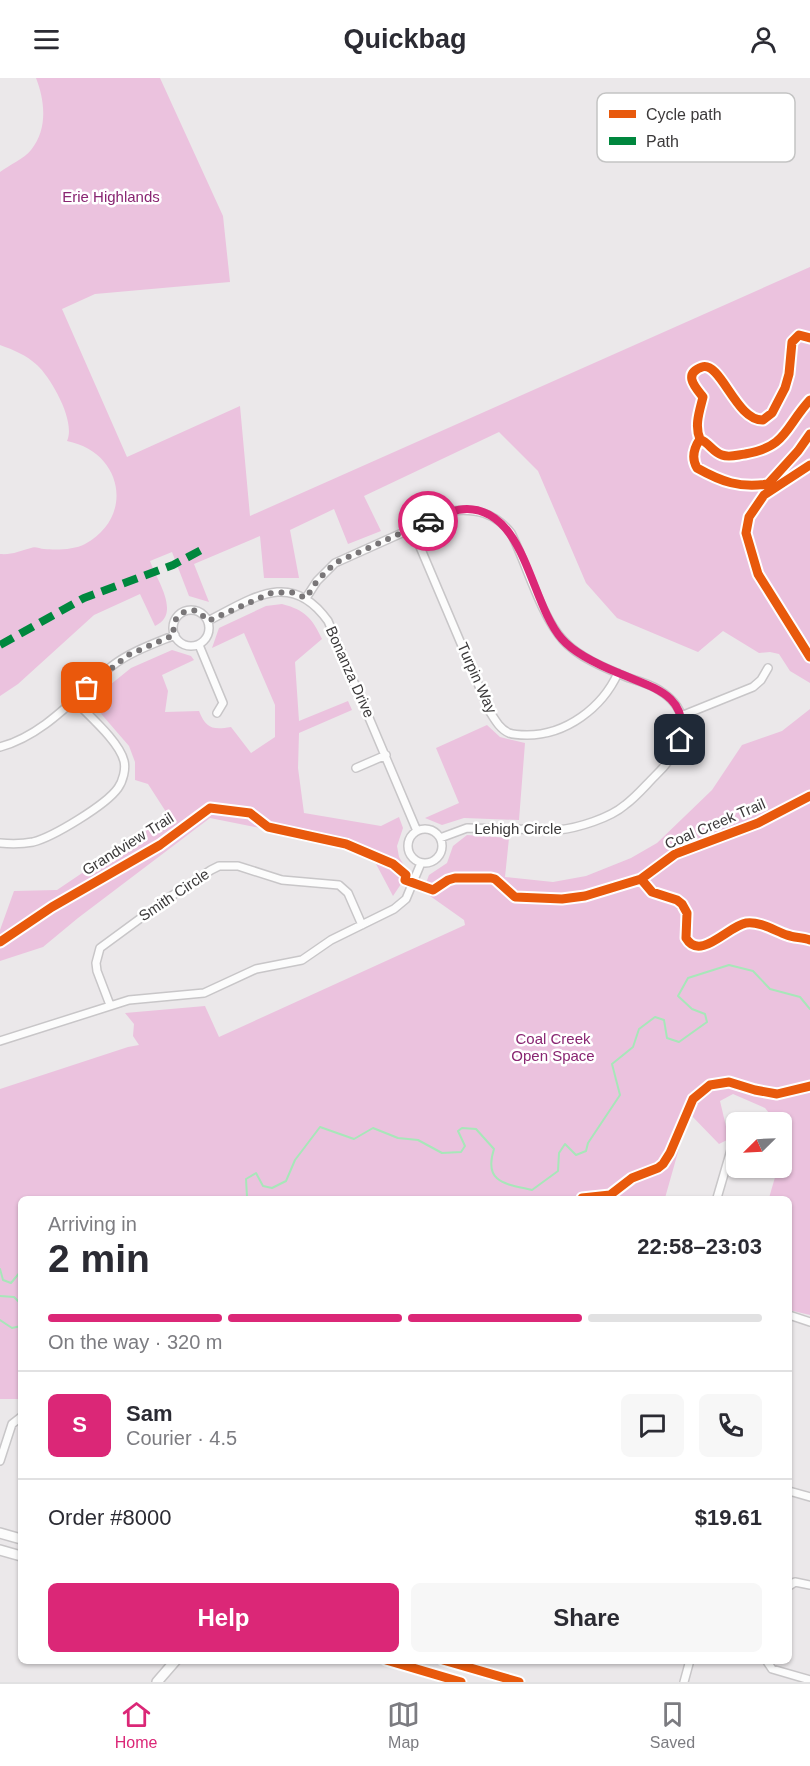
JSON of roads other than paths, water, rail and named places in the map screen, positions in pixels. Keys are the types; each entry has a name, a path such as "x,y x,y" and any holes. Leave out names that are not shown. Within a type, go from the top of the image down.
{"main road":[{"path":"0,1533 18,1538"},
{"path":"0,1550 18,1555"},
{"path":"157,1682 173,1664"},
{"path":"400,1664 461,1682"},
{"path":"457,1664 519,1682"}],"street":[{"path":"208,621 271,593 291,592 306,598 317,581 335,563 451,511 467,509 493,516 511,533 546,614 562,639 588,658 618,674 657,688 669,696 681,716 753,687 761,680 768,668"},
{"name":"Turpin Way","path":"412,528 490,712 510,734 550,733 574,722 607,692 618,674"},
{"name":"Bonanza Drive","path":"306,598 318,607 328,621 385,753"},
{"path":"185,611 198,611 208,621 209,632 199,645 185,645 174,635 176,618 185,611"},
{"path":"0,747 31,735 113,665 128,655 174,635"},
{"path":"199,645 223,704 217,713"},
{"path":"0,843 33,842 50,836 107,800 119,787 124,760 117,747 74,700"},
{"name":"Lehigh Circle","path":"440,838 467,828 573,829 616,811 626,805 669,763 680,740 683,722 681,716"},
{"path":"356,768 385,753 417,831"},
{"path":"423,829 433,831 440,838 442,849 437,859 421,863 411,856 409,839 417,831 423,829"},
{"path":"0,1041 129,1000 204,993 256,969 302,960 331,940 394,909 406,899 421,863"},
{"name":"Smith Circle","path":"110,1005 97,971 96,963 100,948 165,901 219,866 238,866 282,880 339,885 348,893 362,925"},
{"path":"718,1196 726,1167"},
{"path":"792,1316 810,1322"},
{"path":"0,1461 12,1424 18,1419"},
{"path":"792,1492 810,1497"},
{"path":"792,1584 795,1582 810,1585"},
{"path":"684,1682 689,1664"},
{"path":"769,1664 772,1669 810,1680"}],"waterway":[{"path":"247,1196 246,1179 256,1173 263,1186 272,1188 286,1181 295,1160 320,1127 354,1139 373,1128 398,1138 418,1140 442,1153 461,1152 465,1146 458,1131 462,1128 476,1129 494,1149 491,1160 494,1175 506,1183 532,1190 558,1171 559,1153 565,1144 576,1155 586,1151 588,1143 620,1095 612,1064 633,1047 639,1029 655,1017 664,1020 667,1038 679,1042 707,1022 705,1014 692,1009 678,996 688,978 729,965 753,971 770,989 800,997 810,1009"},
{"path":"0,1269 3,1280 11,1283 18,1275"},
{"path":"0,1296 14,1297 18,1301"},
{"path":"0,1320 12,1328 18,1327"}],"park label":[{"name":"Erie Highlands","path":"111,197"},
{"name":"Coal Creek Open Space","path":"553,1048"}]}
